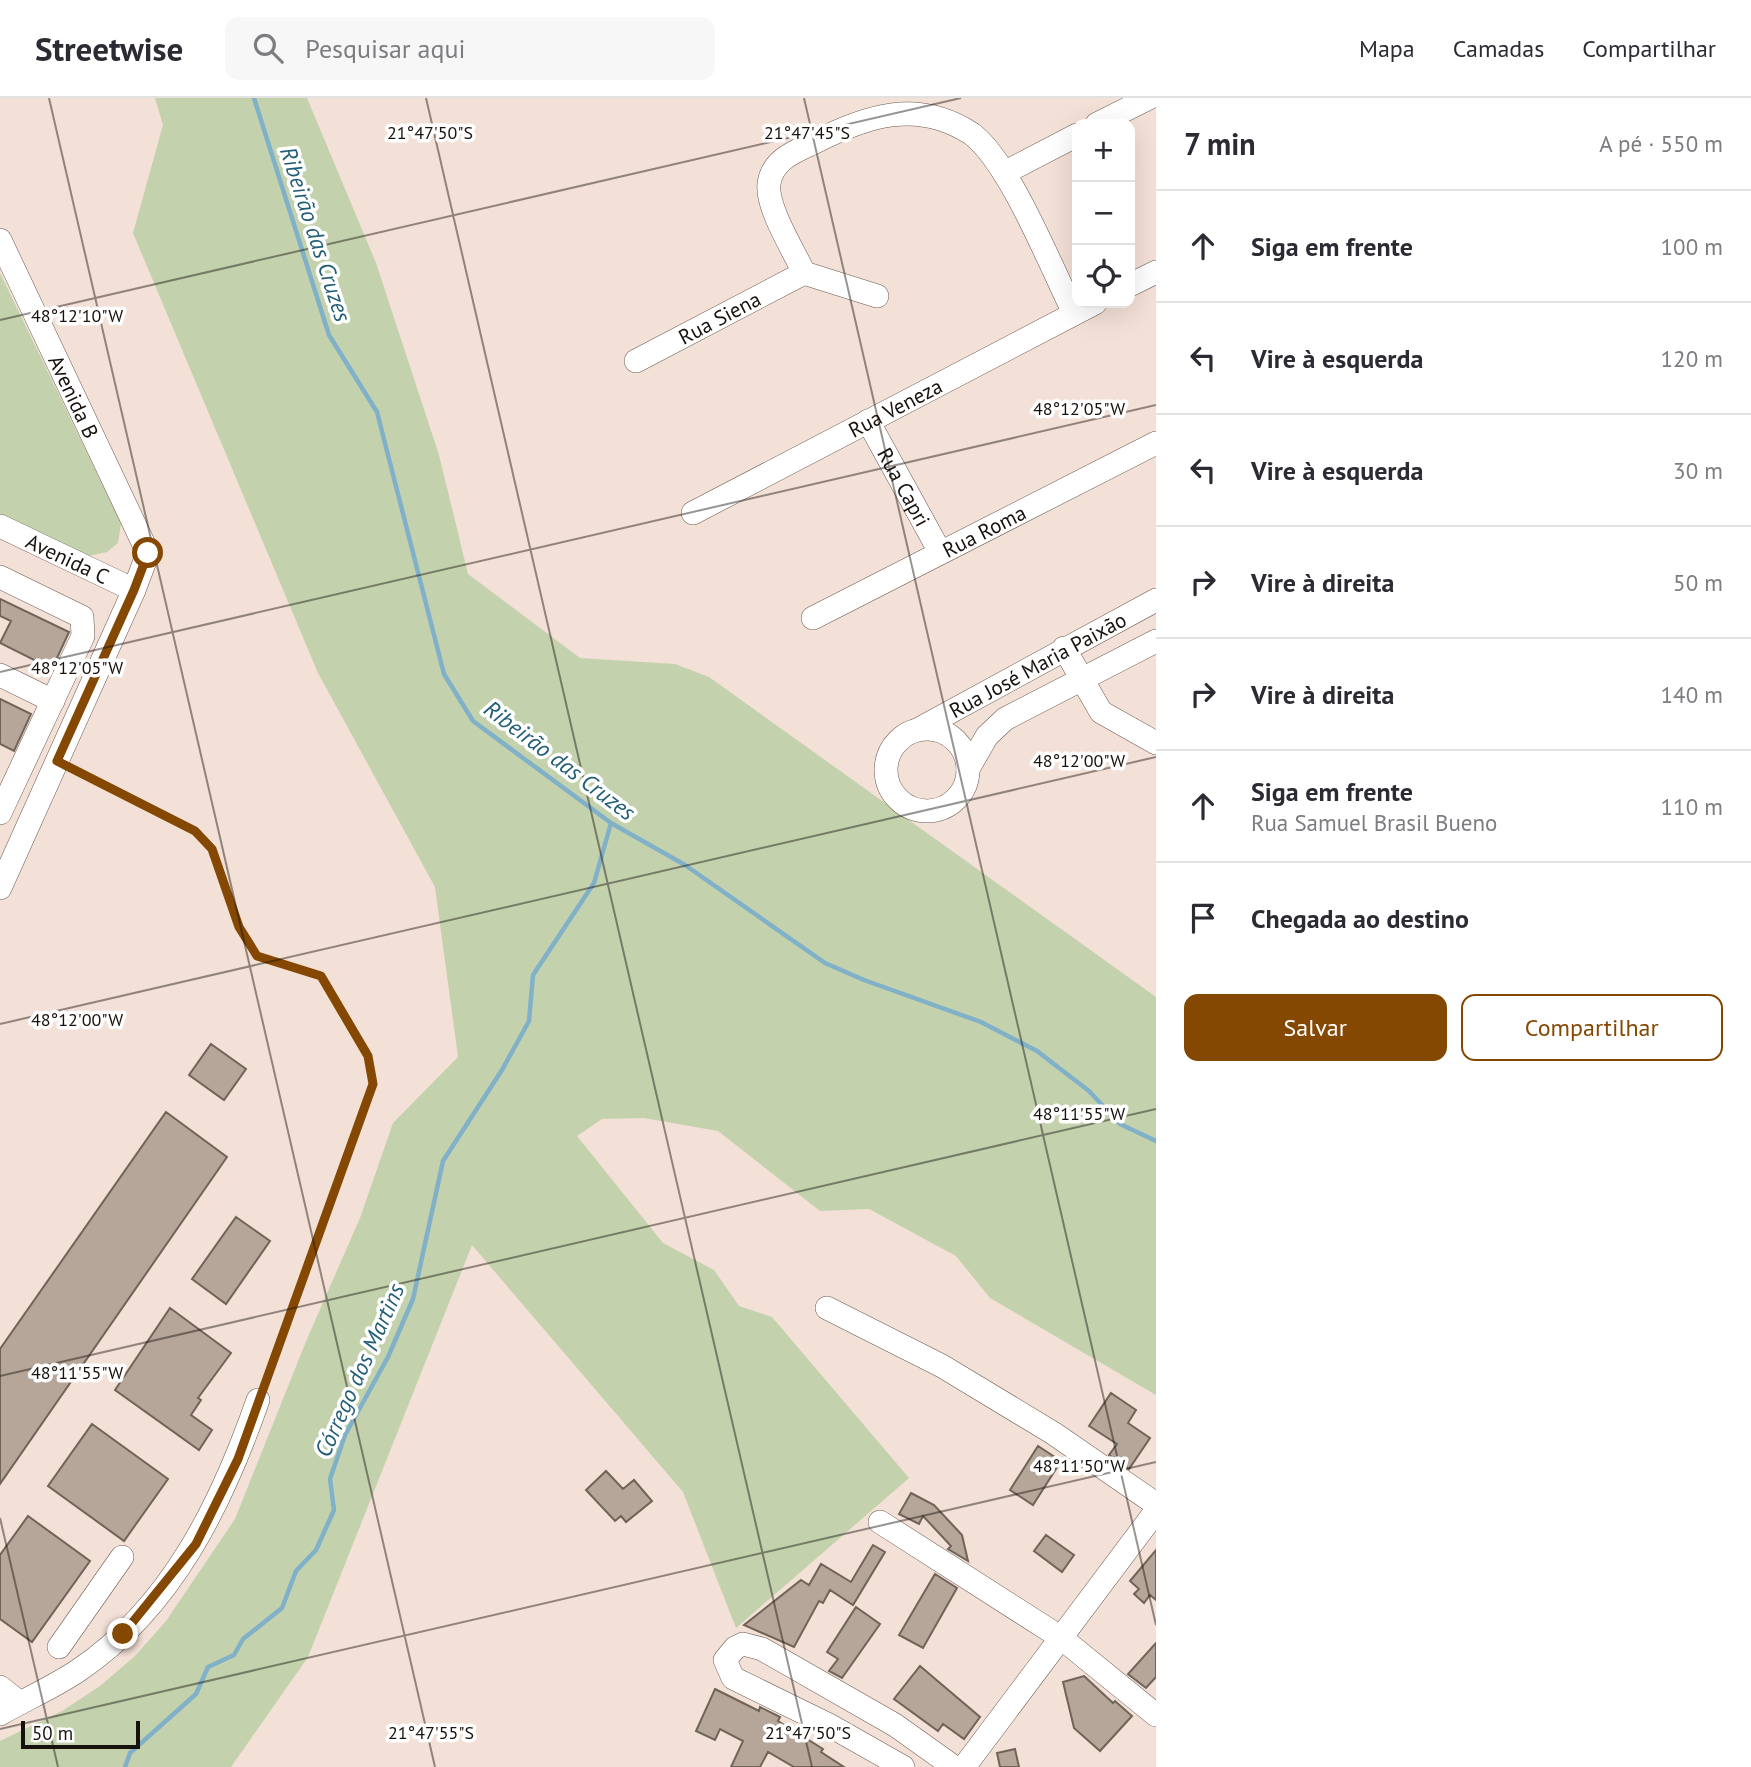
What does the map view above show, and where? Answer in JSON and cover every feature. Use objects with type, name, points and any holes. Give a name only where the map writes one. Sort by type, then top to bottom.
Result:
[{"type":"street","points":[[1106,112],[1149,98]]},
{"type":"street","points":[[877,296],[804,272],[771,202],[770,176],[786,156],[852,123],[881,113],[900,111],[937,116],[954,123],[984,144],[1004,173],[1074,313]]},
{"type":"street","points":[[1004,173],[1072,138]]},
{"type":"street","name":"Avenida B","points":[[0,240],[148,553],[134,590]]},
{"type":"street","name":"Rua Siena","points":[[636,361],[804,272]]},
{"type":"street","points":[[1135,282],[1156,272]]},
{"type":"street","name":"Rua Veneza","points":[[693,513],[1084,308]]},
{"type":"street","name":"Rua Capri","points":[[869,421],[940,552]]},
{"type":"street","name":"Rua Roma","points":[[813,618],[1156,443]]},
{"type":"street","name":"Avenida C","points":[[0,526],[134,590]]},
{"type":"street","points":[[0,578],[82,617],[83,636],[53,701],[7,779],[0,813]]},
{"type":"street","points":[[0,888],[134,590]]},
{"type":"street","name":"Rua José Maria Paixão","points":[[919,729],[1156,600]]},
{"type":"street","name":"Rua José Maria Paixão","points":[[968,769],[987,736],[1005,719],[1156,641]]},
{"type":"street","points":[[1064,648],[1101,712],[1156,743]]},
{"type":"street","points":[[0,675],[53,701]]},
{"type":"street","points":[[919,729],[937,730],[953,738],[964,752],[968,769],[966,784],[958,797],[945,807],[930,811],[915,809],[901,801],[892,790],[887,775],[888,759],[894,746],[905,735],[919,729]]},
{"type":"street","points":[[827,1308],[953,1373],[1053,1433],[1156,1504]]},
{"type":"street","points":[[0,1714],[79,1670],[142,1614],[196,1544],[238,1459],[258,1400]]},
{"type":"street","points":[[964,1767],[1156,1511]]},
{"type":"street","points":[[880,1522],[1060,1637],[1156,1715]]},
{"type":"street","points":[[59,1647],[122,1557]]},
{"type":"street","points":[[903,1767],[733,1678],[725,1660],[735,1648],[743,1644],[762,1649],[895,1725],[954,1767]]},
{"type":"street","points":[[0,1687],[20,1703]]},
{"type":"path","points":[[57,761],[195,831],[212,849],[239,927],[257,956],[321,976],[368,1056],[373,1084],[258,1400]]},
{"type":"green space","points":[[155,98],[307,98],[376,263],[439,455],[468,574],[580,658],[675,664],[709,677],[1156,997],[1156,1395],[990,1298],[956,1256],[869,1209],[820,1211],[718,1131],[644,1118],[602,1119],[577,1136],[663,1243],[714,1270],[739,1306],[772,1317],[909,1478],[736,1628],[683,1492],[472,1245],[308,1657],[231,1767],[0,1767],[0,1741],[62,1711],[100,1686],[135,1656],[166,1621],[235,1519],[307,1339],[360,1218],[393,1123],[458,1057],[435,887],[318,673],[133,233],[163,125]]},
{"type":"green space","points":[[0,273],[121,523],[118,543],[107,552],[88,556],[0,514]]},
{"type":"building","points":[[0,599],[69,632],[52,669],[0,643],[11,621],[0,616]]},
{"type":"building","points":[[0,699],[31,714],[14,751],[0,744]]},
{"type":"building","points":[[211,1044],[246,1069],[224,1100],[189,1075]]},
{"type":"building","points":[[166,1112],[227,1157],[0,1484],[0,1349]]},
{"type":"building","points":[[236,1217],[270,1241],[226,1304],[192,1279]]},
{"type":"building","points":[[170,1308],[231,1353],[198,1398],[201,1400],[191,1415],[212,1430],[199,1450],[115,1390]]},
{"type":"building","points":[[1111,1393],[1136,1410],[1128,1423],[1150,1438],[1129,1469],[1109,1455],[1117,1444],[1089,1426]]},
{"type":"building","points":[[92,1424],[168,1479],[124,1541],[48,1486]]},
{"type":"building","points":[[1038,1446],[1061,1461],[1033,1505],[1010,1490]]},
{"type":"building","points":[[606,1471],[623,1489],[634,1480],[652,1501],[626,1522],[621,1516],[615,1521],[586,1490]]},
{"type":"building","points":[[911,1493],[934,1505],[962,1535],[968,1561],[948,1549],[951,1546],[923,1516],[919,1524],[899,1514]]},
{"type":"building","points":[[28,1516],[90,1561],[32,1642],[0,1619],[0,1555]]},
{"type":"building","points":[[1046,1535],[1074,1555],[1062,1572],[1034,1551]]},
{"type":"building","points":[[873,1545],[885,1552],[853,1605],[830,1590],[823,1603],[819,1601],[794,1647],[744,1625],[801,1580],[809,1585],[821,1564],[851,1582]]},
{"type":"building","points":[[1156,1550],[1156,1600],[1150,1595],[1144,1603],[1134,1594],[1139,1589],[1130,1581]]},
{"type":"building","points":[[935,1574],[957,1588],[923,1648],[899,1635]]},
{"type":"building","points":[[856,1607],[880,1624],[842,1678],[829,1671],[838,1659],[827,1652]]},
{"type":"building","points":[[1156,1643],[1156,1677],[1146,1688],[1128,1674]]},
{"type":"building","points":[[920,1666],[980,1717],[964,1739],[943,1724],[938,1731],[894,1699]]},
{"type":"building","points":[[1084,1676],[1113,1703],[1115,1701],[1132,1716],[1100,1751],[1074,1728],[1063,1682]]},
{"type":"building","points":[[715,1689],[759,1711],[760,1707],[780,1717],[778,1721],[823,1749],[821,1752],[844,1767],[794,1767],[768,1752],[760,1767],[731,1767],[743,1741],[720,1729],[715,1740],[696,1731]]},
{"type":"building","points":[[1015,1749],[1019,1767],[1000,1767],[997,1753]]},
{"type":"waterway","name":"Ribeirão das Cruzes","points":[[254,98],[329,335],[377,412],[444,674],[473,721],[611,823],[685,865],[825,963],[864,980],[981,1022],[1037,1051],[1089,1091],[1120,1124],[1156,1141]]},
{"type":"waterway","name":"Córrego dos Martins","points":[[125,1767],[130,1753],[196,1694],[208,1667],[234,1655],[243,1639],[282,1608],[296,1571],[316,1550],[334,1510],[330,1479],[345,1435],[388,1357],[413,1299],[443,1161],[502,1070],[529,1021],[533,975],[594,883],[611,823]]},
{"type":"route","points":[[123,1634],[142,1614],[196,1544],[238,1459],[373,1084],[368,1056],[321,976],[257,956],[239,927],[212,849],[195,831],[57,761],[148,553]]}]
